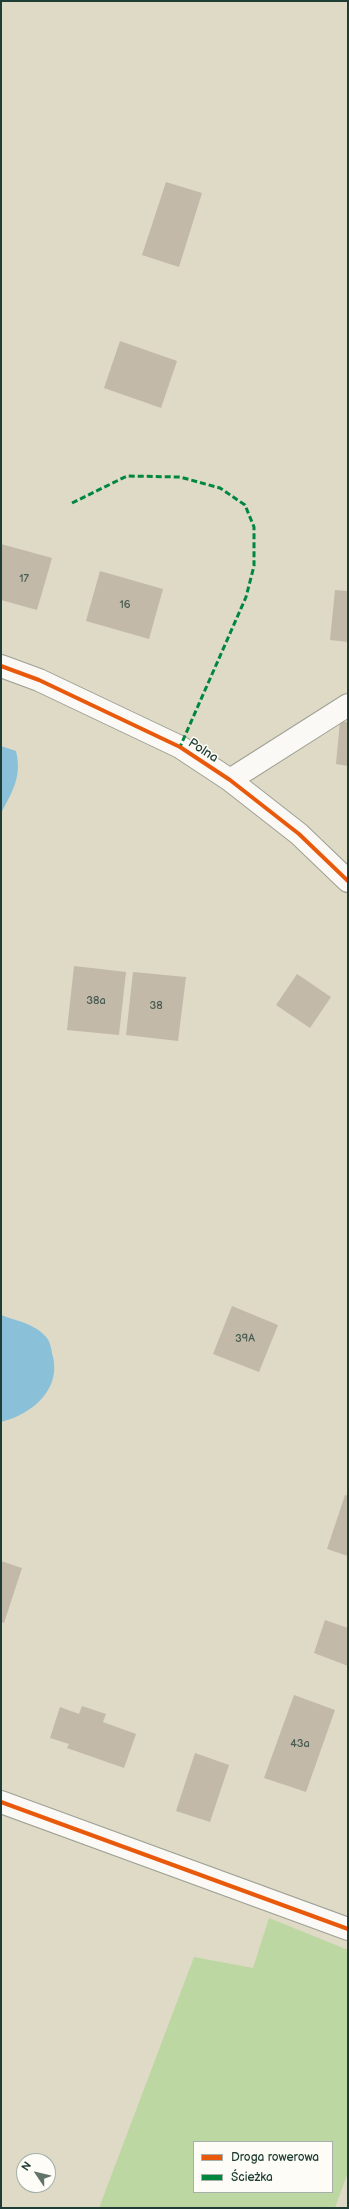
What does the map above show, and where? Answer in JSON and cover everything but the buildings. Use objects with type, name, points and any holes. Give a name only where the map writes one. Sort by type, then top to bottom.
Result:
[{"type":"street","name":"Polna","points":[[1,666],[39,680],[180,747],[230,780],[299,834],[348,881]]},
{"type":"street","points":[[230,780],[348,705]]},
{"type":"street","points":[[1,1802],[348,1930]]},
{"type":"green space","points":[[269,1918],[348,1950],[348,2172],[335,2208],[99,2208],[194,1957],[253,1968]]},
{"type":"water","points":[[1,746],[16,751],[18,768],[13,790],[1,813]]},
{"type":"water","points":[[1,1315],[32,1326],[43,1333],[50,1343],[54,1366],[53,1377],[43,1398],[24,1413],[1,1422]]},
{"type":"marked path","points":[[72,503],[127,476],[180,477],[220,488],[245,505],[254,527],[254,566],[246,597],[180,747]]},
{"type":"cycle path","points":[[1,666],[39,680],[180,747],[230,780],[299,834],[348,881]]},
{"type":"cycle path","points":[[1,1802],[348,1929]]}]
